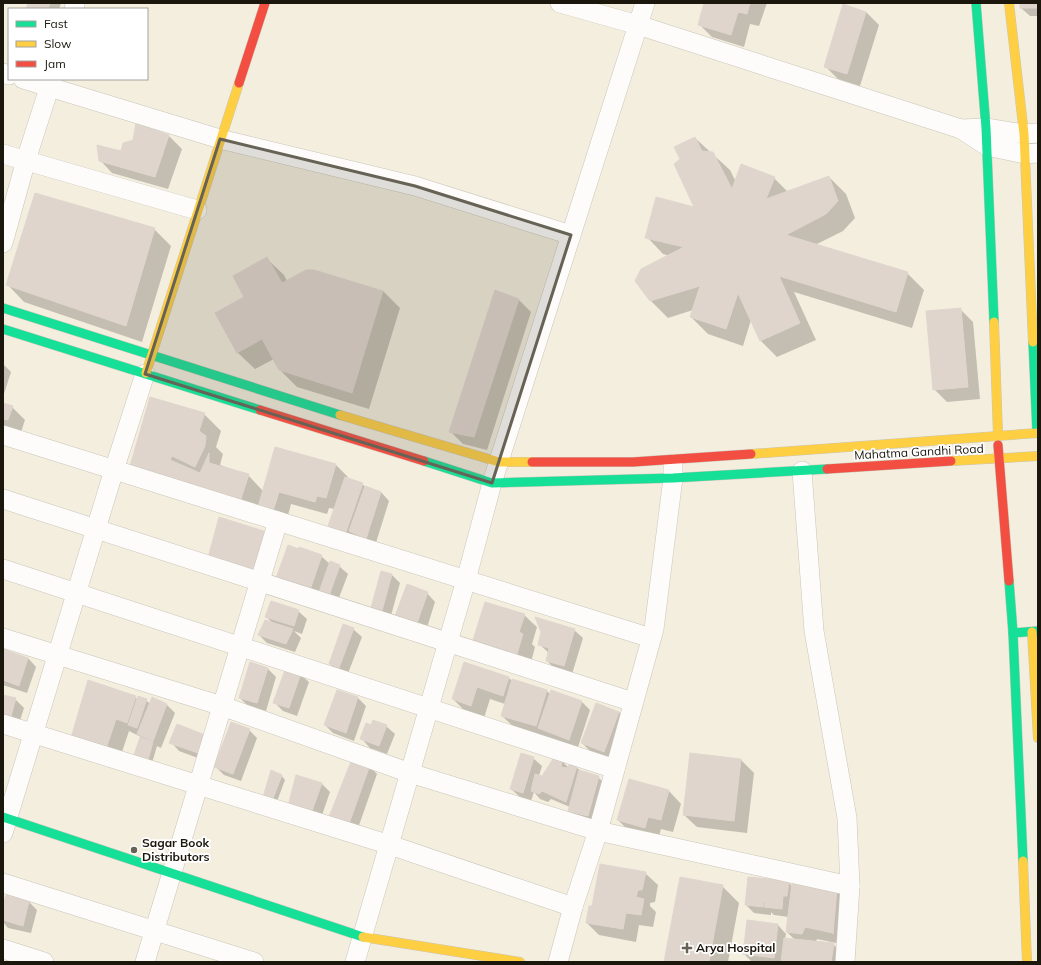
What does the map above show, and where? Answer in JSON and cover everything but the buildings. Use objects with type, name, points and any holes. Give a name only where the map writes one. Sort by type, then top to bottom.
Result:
[{"type":"main road","points":[[145,374],[265,3]]},
{"type":"main road","points":[[976,3],[986,137],[998,435],[1013,633],[1027,962]]},
{"type":"main road","points":[[1009,3],[1031,133],[1038,446]]},
{"type":"main road","points":[[3,308],[151,356],[499,462],[633,462],[1038,433]]},
{"type":"main road","name":"Mahatma Gandhi Road","points":[[3,329],[492,483],[673,478],[1038,456]]},
{"type":"main road","points":[[1013,633],[1035,632],[1038,738]]},
{"type":"main road","points":[[4,823],[172,873],[363,937],[520,962]]},
{"type":"street","points":[[560,3],[638,25],[986,137],[1031,154]]},
{"type":"street","points":[[355,962],[448,643],[492,483],[572,235],[644,3]]},
{"type":"street","points":[[30,80],[51,83],[220,139],[415,186],[572,235]]},
{"type":"street","points":[[3,243],[26,160],[51,83]]},
{"type":"street","points":[[986,137],[1031,133]]},
{"type":"street","points":[[3,154],[197,210]]},
{"type":"street","points":[[4,823],[145,374]]},
{"type":"street","points":[[3,435],[651,638]]},
{"type":"street","points":[[558,962],[573,907],[598,831],[651,638],[673,478],[673,459]]},
{"type":"street","points":[[802,471],[814,632],[847,818],[850,886],[845,962]]},
{"type":"street","points":[[3,499],[633,702]]},
{"type":"street","points":[[145,962],[278,521]]},
{"type":"street","points":[[3,569],[615,769]]},
{"type":"street","points":[[3,638],[222,706],[410,773],[598,831],[850,886]]},
{"type":"street","points":[[3,724],[390,845],[573,907]]},
{"type":"street","points":[[3,883],[254,962]]},
{"type":"street","points":[[3,949],[44,962]]},
{"type":"highlighted area","points":[[220,139],[415,186],[571,235],[492,483],[145,374]]},
{"type":"traffic: fast","points":[[976,3],[986,128],[994,322]]},
{"type":"traffic: fast","points":[[3,308],[340,415]]},
{"type":"traffic: fast","points":[[3,329],[260,410]]},
{"type":"traffic: fast","points":[[1033,342],[1037,433]]},
{"type":"traffic: fast","points":[[424,461],[492,483],[673,478],[827,469]]},
{"type":"traffic: fast","points":[[1009,581],[1013,633],[1038,631]]},
{"type":"traffic: fast","points":[[1013,633],[1023,861]]},
{"type":"traffic: fast","points":[[3,817],[363,937]]},
{"type":"traffic: slow","points":[[1009,3],[1024,134],[1033,342]]},
{"type":"traffic: slow","points":[[146,373],[239,83]]},
{"type":"traffic: slow","points":[[994,322],[998,435]]},
{"type":"traffic: slow","points":[[340,415],[499,462],[532,462]]},
{"type":"traffic: slow","points":[[751,454],[1038,433]]},
{"type":"traffic: slow","points":[[951,461],[1038,456]]},
{"type":"traffic: slow","points":[[1032,632],[1038,738]]},
{"type":"traffic: slow","points":[[1023,861],[1027,962]]},
{"type":"traffic: slow","points":[[363,937],[520,962]]},
{"type":"traffic: jam","points":[[239,83],[265,3]]},
{"type":"traffic: jam","points":[[260,410],[424,461]]},
{"type":"traffic: jam","points":[[998,445],[1009,581]]},
{"type":"traffic: jam","points":[[532,462],[633,462],[751,454]]},
{"type":"traffic: jam","points":[[827,469],[951,461]]},
{"type":"place","name":"Sagar Book Distributors","points":[[134,850]]},
{"type":"place","name":"Arya Hospital","points":[[687,948]]}]
